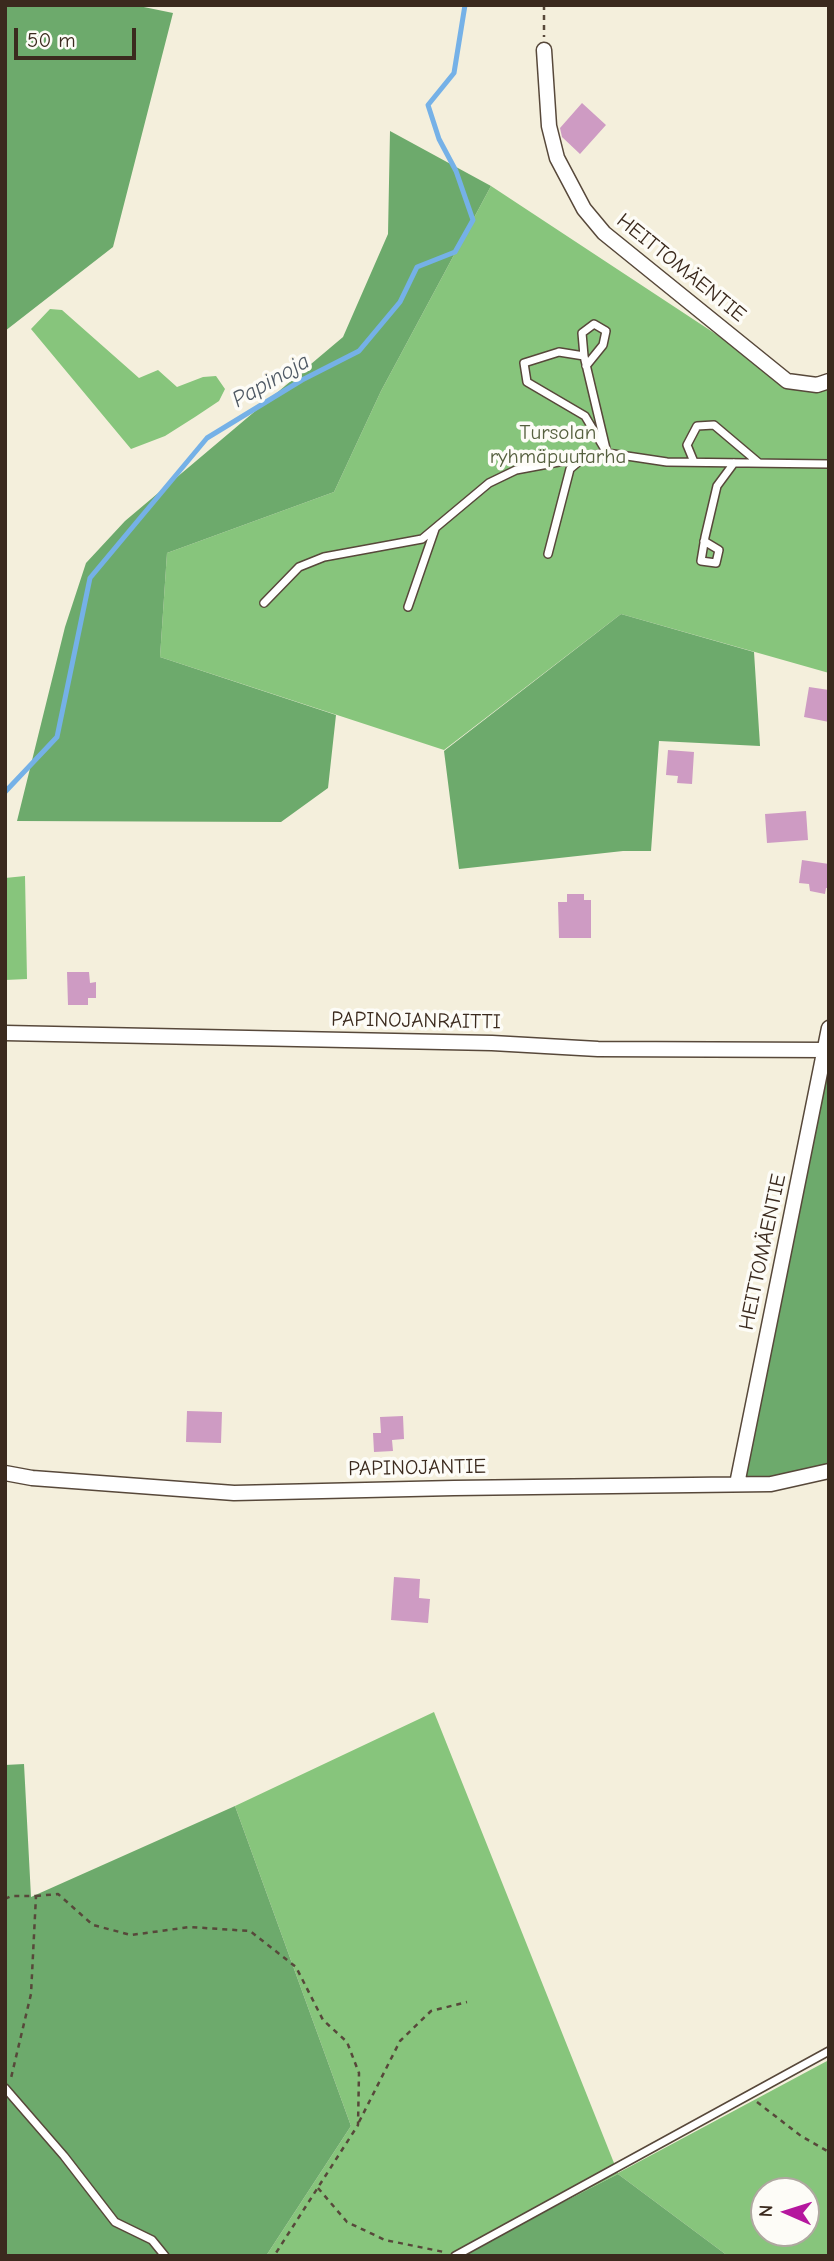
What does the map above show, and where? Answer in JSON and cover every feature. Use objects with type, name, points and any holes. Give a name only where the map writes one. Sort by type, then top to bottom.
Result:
[{"type":"street","name":"HEITTOMÄENTIE","points":[[544,50],[549,126],[557,158],[584,209],[604,233],[787,381],[817,385],[829,381]]},
{"type":"street","name":"HEITTOMÄENTIE","points":[[737,1483],[829,1028]]},
{"type":"street","name":"PAPINOJANRAITTI","points":[[5,1033],[492,1043],[598,1049],[825,1050]]},
{"type":"street","name":"PAPINOJANTIE","points":[[5,1473],[32,1478],[234,1493],[772,1484],[829,1471]]},
{"type":"lane","points":[[586,366],[603,345],[606,331],[594,324],[582,333],[584,356],[586,366],[607,453]]},
{"type":"lane","points":[[584,356],[559,352],[524,363],[527,382],[585,416],[607,453]]},
{"type":"lane","points":[[694,462],[687,445],[697,426],[714,425],[759,463]]},
{"type":"lane","points":[[264,603],[299,567],[324,557],[422,539],[489,483],[516,470],[607,453],[667,462],[829,464]]},
{"type":"lane","points":[[548,554],[570,469],[584,457]]},
{"type":"lane","points":[[704,541],[716,486],[734,463]]},
{"type":"lane","points":[[408,607],[435,528]]},
{"type":"lane","points":[[456,2255],[829,2052]]},
{"type":"lane","points":[[6,2090],[64,2156],[115,2222],[152,2240],[165,2256]]},
{"type":"path","points":[[544,5],[544,50]]},
{"type":"path","points":[[5,1899],[11,1896],[58,1894],[93,1925],[131,1936],[190,1927],[250,1931],[296,1967],[323,2020],[346,2042],[359,2073],[358,2125]]},
{"type":"path","points":[[6,2090],[31,1994],[36,1896]]},
{"type":"path","points":[[274,2256],[358,2125],[400,2040],[431,2011],[467,2002]]},
{"type":"path","points":[[750,2094],[760,2107],[829,2152]]},
{"type":"path","points":[[318,2188],[347,2222],[385,2241],[456,2255]]},
{"type":"green space","points":[[5,5],[134,5],[173,13],[113,247],[5,331]]},
{"type":"green space","points":[[390,131],[491,186],[381,391],[334,492],[167,553],[160,657],[336,715],[328,788],[281,822],[17,821],[65,627],[86,563],[125,521],[343,337],[388,234]]},
{"type":"green space","name":"Tursolan ryhmäpuutarha","points":[[491,186],[787,381],[829,381],[829,673],[621,614],[444,750],[160,657],[167,553],[334,492],[381,391]]},
{"type":"green space","points":[[50,309],[62,310],[139,378],[158,370],[177,387],[203,377],[216,376],[225,389],[219,401],[165,436],[131,449],[31,329]]},
{"type":"green space","points":[[621,614],[754,652],[760,746],[659,741],[651,851],[623,851],[459,869],[444,751]]},
{"type":"green space","points":[[25,876],[27,979],[5,980],[5,878]]},
{"type":"green space","points":[[829,1028],[829,1471],[737,1484]]},
{"type":"green space","points":[[434,1712],[618,2173],[827,2061],[829,2256],[728,2256],[618,2174],[458,2256],[266,2256],[351,2126],[235,1806]]},
{"type":"green space","points":[[24,1764],[31,1897],[235,1806],[351,2126],[266,2256],[5,2256],[5,1765]]},
{"type":"green space","points":[[618,2174],[728,2256],[458,2256]]},
{"type":"building","points":[[582,103],[606,125],[580,154],[562,137],[560,128]]},
{"type":"building","points":[[809,687],[829,690],[829,722],[804,717]]},
{"type":"building","points":[[668,750],[694,752],[692,784],[677,783],[678,776],[666,775]]},
{"type":"building","points":[[806,811],[808,840],[767,843],[765,814]]},
{"type":"building","points":[[802,860],[829,864],[829,888],[826,888],[825,894],[810,891],[809,884],[799,883]]},
{"type":"building","points":[[567,894],[584,894],[584,900],[591,900],[591,938],[559,938],[558,902],[567,902]]},
{"type":"building","points":[[67,972],[89,972],[90,983],[96,982],[96,998],[88,998],[88,1005],[68,1005]]},
{"type":"building","points":[[187,1411],[222,1412],[221,1443],[186,1442]]},
{"type":"building","points":[[403,1416],[404,1439],[392,1440],[393,1451],[374,1452],[373,1433],[381,1433],[380,1417]]},
{"type":"building","points":[[394,1577],[420,1579],[419,1598],[430,1599],[428,1623],[391,1620]]},
{"type":"waterway","name":"Papinoja","points":[[5,792],[57,737],[90,578],[207,438],[302,380],[359,351],[400,302],[417,267],[455,252],[473,220],[456,171],[439,139],[428,105],[454,73],[465,5]]}]
